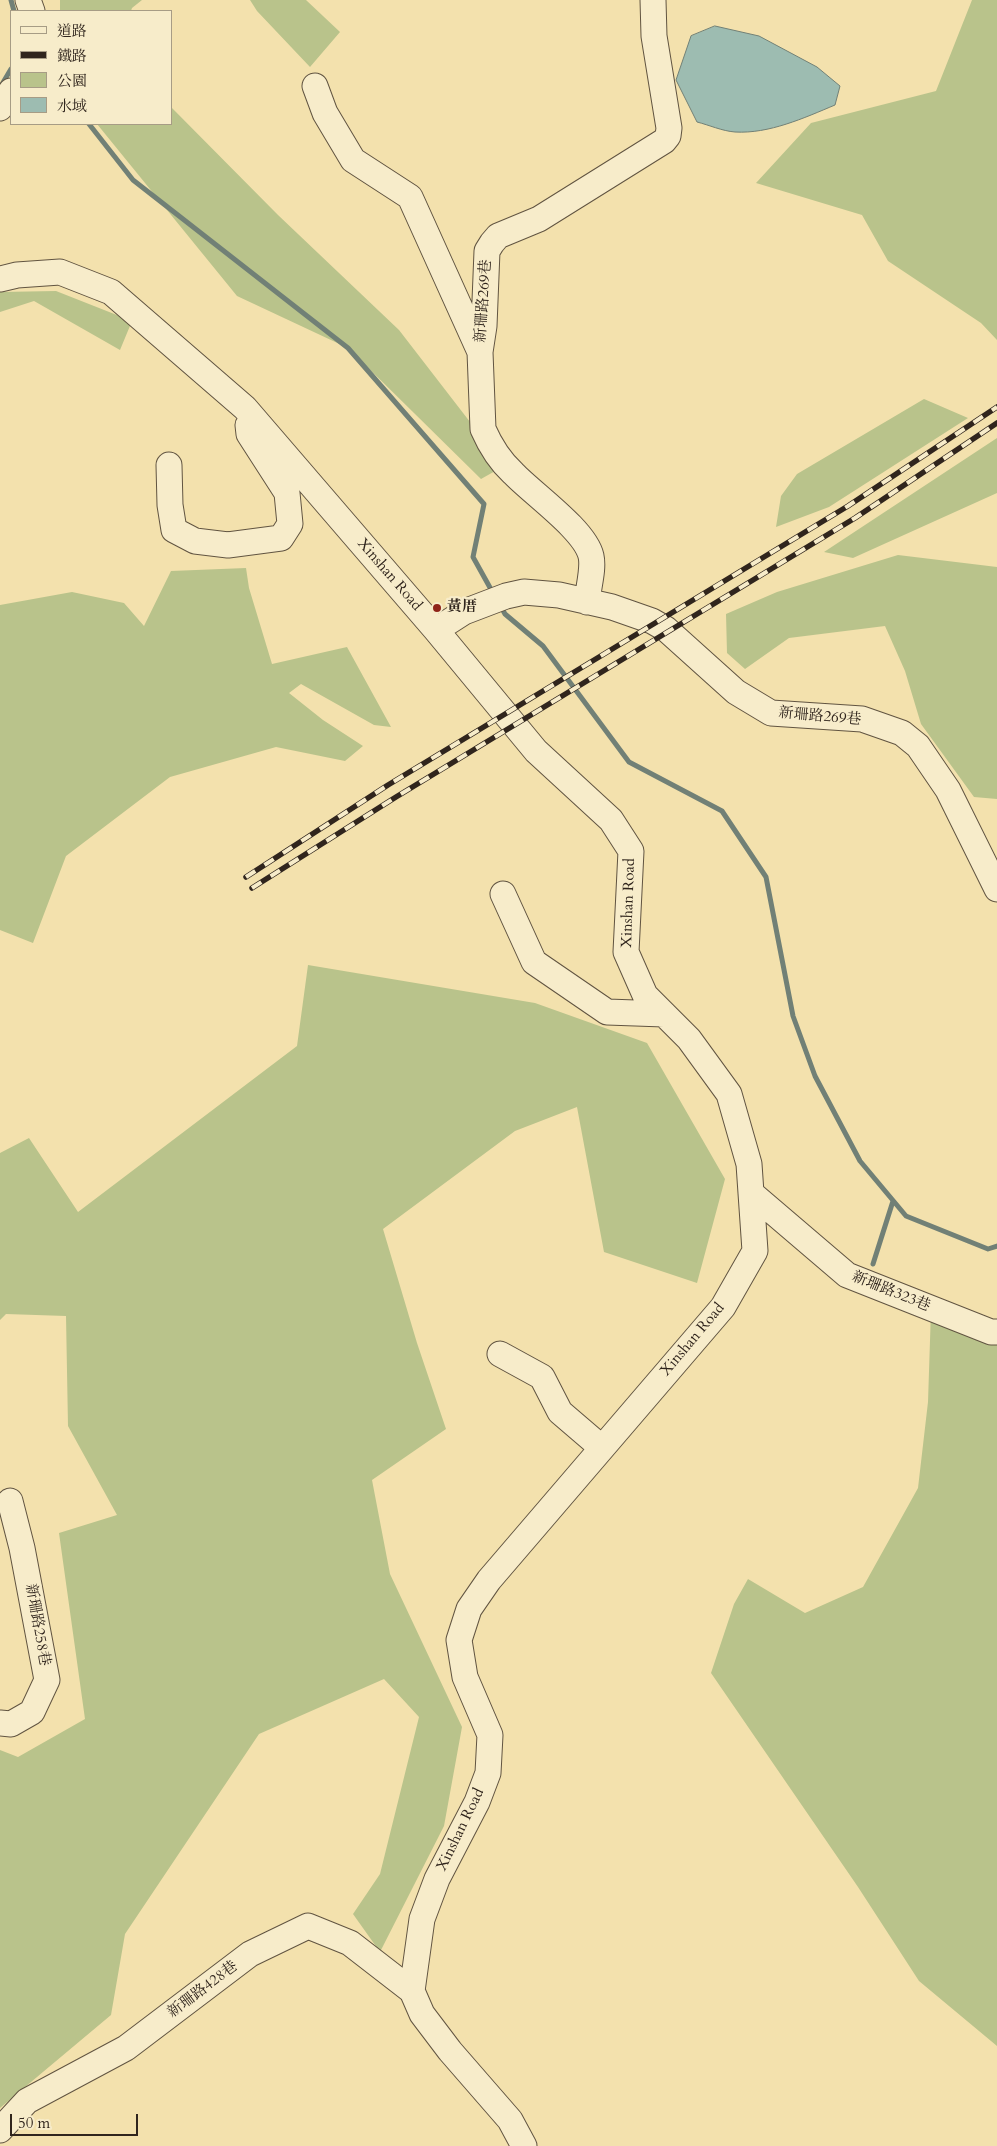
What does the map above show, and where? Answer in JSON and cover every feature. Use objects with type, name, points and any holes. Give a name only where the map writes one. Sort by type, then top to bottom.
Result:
[{"type":"street","name":"新珊路269巷","points":[[587,602],[592,558],[587,544],[575,529],[511,472],[488,440],[484,429],[480,352],[484,326],[487,251],[498,236],[539,219],[664,141],[668,136],[669,128],[654,36],[654,0]]},
{"type":"street","points":[[315,86],[325,113],[353,160],[410,196],[480,352]]},
{"type":"street","points":[[0,108],[10,93]]},
{"type":"street","name":"Xinshan Road","points":[[0,279],[17,275],[60,272],[111,292],[245,408],[436,630],[536,751],[611,820],[631,851],[626,952],[645,995],[689,1039],[729,1094],[749,1164],[755,1251],[723,1307],[489,1580],[469,1609],[459,1640],[465,1677],[490,1735],[488,1773],[477,1802],[437,1879],[422,1920],[412,1992]]},
{"type":"street","points":[[169,465],[170,505],[174,530],[195,541],[228,545],[281,538],[290,524],[287,493],[249,434],[245,408]]},
{"type":"street","name":"新珊路269巷","points":[[436,630],[464,612],[497,599],[524,592],[545,592],[612,607],[644,618],[666,629],[736,692],[771,713],[862,720],[902,733],[918,746],[948,790],[997,889]]},
{"type":"street","points":[[503,894],[534,962],[607,1012],[664,1014]]},
{"type":"street","name":"新珊路323巷","points":[[751,1193],[847,1275],[990,1332],[997,1332]]},
{"type":"street","points":[[500,1354],[542,1376],[560,1412],[602,1448]]},
{"type":"street","name":"新珊路258巷","points":[[0,1723],[11,1724],[32,1712],[47,1680],[22,1548],[10,1501]]},
{"type":"street","name":"新珊路428巷","points":[[0,2130],[27,2101],[126,2048],[250,1954],[308,1926],[350,1943],[412,1992]]},
{"type":"street","points":[[412,1992],[422,2014],[450,2051],[510,2120],[524,2146]]},
{"type":"green space","points":[[60,0],[142,0],[131,10],[60,10]]},
{"type":"green space","points":[[250,0],[306,0],[340,32],[310,67],[257,11]]},
{"type":"green space","points":[[972,0],[997,0],[997,340],[981,323],[888,261],[862,215],[756,183],[811,123],[936,91]]},
{"type":"green space","points":[[172,108],[278,215],[399,330],[504,466],[481,479],[348,348],[237,296],[98,125],[172,125]]},
{"type":"green space","points":[[56,291],[132,321],[120,350],[34,301],[0,312],[0,292]]},
{"type":"green space","points":[[924,399],[968,418],[829,507],[776,527],[781,496],[797,474]]},
{"type":"green space","points":[[997,438],[997,493],[853,558],[824,552]]},
{"type":"green space","points":[[898,555],[997,567],[997,799],[974,797],[921,724],[905,671],[885,626],[789,638],[745,669],[727,653],[726,614],[777,592]]},
{"type":"green space","points":[[246,568],[249,588],[272,664],[347,647],[391,727],[374,725],[301,684],[289,693],[323,720],[363,746],[345,761],[276,747],[170,777],[66,856],[33,943],[0,930],[0,605],[72,592],[124,603],[144,626],[171,571]]},
{"type":"green space","points":[[308,965],[535,1003],[647,1043],[725,1179],[697,1283],[604,1252],[577,1107],[515,1131],[383,1229],[417,1343],[446,1429],[372,1480],[390,1574],[462,1727],[444,1826],[380,1952],[353,1914],[380,1874],[419,1717],[384,1679],[259,1734],[125,1934],[111,2015],[0,2108],[0,1750],[18,1757],[85,1719],[59,1533],[117,1515],[68,1426],[66,1316],[6,1314],[0,1320],[0,1153],[29,1138],[78,1212],[297,1046]]},
{"type":"green space","points":[[931,1310],[997,1321],[997,2046],[919,1981],[858,1887],[711,1673],[734,1604],[748,1579],[805,1613],[863,1587],[918,1488],[928,1402]]},
{"type":"water","points":[[715,26],[759,36],[817,67],[840,86],[835,105],[786,124],[748,132],[735,132],[697,122],[676,80],[691,36]]},
{"type":"waterway","points":[[11,0],[14,10]]},
{"type":"waterway","points":[[1,86],[10,71]]},
{"type":"waterway","points":[[90,125],[133,180],[348,348],[484,504],[473,557],[493,593]]},
{"type":"waterway","points":[[500,605],[505,614],[543,646],[629,762],[722,811],[766,877],[793,1016],[815,1076],[860,1161],[906,1216],[988,1249],[997,1246]]},
{"type":"waterway","points":[[873,1264],[893,1201]]},
{"type":"railway","points":[[246,877],[388,785],[848,506],[997,407]]},
{"type":"railway","points":[[252,888],[396,797],[855,518],[997,423]]},
{"type":"place","name":"黃厝","points":[[437,608]]}]
